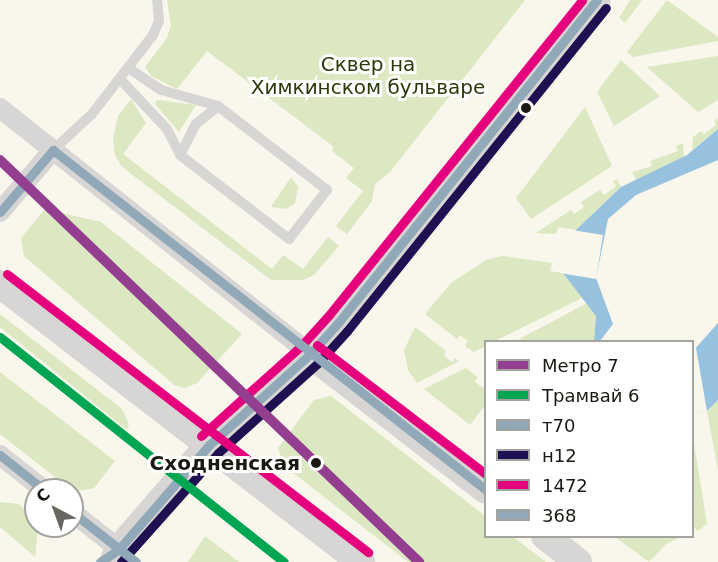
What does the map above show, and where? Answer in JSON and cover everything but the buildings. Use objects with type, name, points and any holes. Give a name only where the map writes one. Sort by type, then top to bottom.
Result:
[{"type":"main road","points":[[117,559],[209,445],[310,354],[597,0]]},
{"type":"main road","points":[[0,284],[361,562]]},
{"type":"main road","points":[[310,354],[484,488]]},
{"type":"main road","points":[[546,538],[578,562]]},
{"type":"street","points":[[0,108],[310,354]]},
{"type":"street","points":[[0,212],[53,150]]},
{"type":"street","points":[[0,455],[29,478]]},
{"type":"street","points":[[84,525],[117,559]]},
{"type":"lane","points":[[53,150],[92,114],[153,35],[159,21],[157,0]]},
{"type":"lane","points":[[120,79],[167,129],[180,155],[289,238],[327,190],[218,106],[161,90],[128,68]]},
{"type":"lane","points":[[180,155],[196,123],[218,106]]},
{"type":"green space","name":"Сквер на Химкинском бульваре","points":[[167,0],[525,0],[390,172],[375,184],[372,201],[347,234],[336,226],[363,191],[346,178],[354,168],[332,151],[334,147],[207,51],[177,89],[151,76],[145,67],[167,38],[171,25]]},
{"type":"green space","points":[[630,0],[642,0],[625,23],[619,18]]},
{"type":"green space","points":[[667,0],[718,37],[718,41],[633,57],[627,52]]},
{"type":"green space","points":[[718,56],[718,100],[698,112],[647,67]]},
{"type":"green space","points":[[621,60],[660,96],[614,126],[597,92]]},
{"type":"green space","points":[[131,99],[146,123],[123,154],[272,269],[283,255],[303,269],[328,237],[339,246],[314,275],[303,280],[271,280],[122,167],[115,155],[113,138],[118,116]]},
{"type":"green space","points":[[157,100],[196,105],[179,132],[155,104]]},
{"type":"green space","points":[[585,107],[612,166],[531,219],[516,198]]},
{"type":"green space","points":[[718,118],[718,129],[692,150],[693,137],[701,131],[704,134],[716,125],[714,121]]},
{"type":"green space","points":[[683,143],[684,157],[636,180],[632,172],[652,166],[650,161],[678,151],[676,146]]},
{"type":"green space","points":[[291,177],[298,187],[295,203],[286,209],[271,207]]},
{"type":"green space","points":[[617,179],[621,187],[576,230],[558,227],[556,234],[536,233],[571,210],[574,214],[584,207],[581,202],[600,190],[604,195],[616,186],[613,181]]},
{"type":"green space","points":[[45,209],[101,222],[242,334],[197,383],[185,388],[174,385],[24,256],[21,238]]},
{"type":"green space","points":[[502,256],[552,263],[550,271],[563,273],[584,297],[497,340],[484,340],[484,347],[474,352],[465,346],[468,341],[460,335],[457,339],[425,314],[451,283],[486,260]]},
{"type":"green space","points":[[589,302],[596,316],[594,340],[518,340]]},
{"type":"green space","points":[[0,314],[122,409],[129,424],[127,430],[0,327]]},
{"type":"green space","points":[[415,327],[446,351],[444,356],[452,362],[455,358],[459,361],[417,383],[408,370],[404,350]]},
{"type":"green space","points":[[466,368],[478,377],[475,382],[484,386],[484,406],[470,425],[424,389]]},
{"type":"green space","points":[[0,372],[115,461],[94,488],[84,490],[84,478],[56,478],[0,434]]},
{"type":"green space","points":[[331,396],[484,515],[484,538],[514,538],[546,562],[408,562],[283,465],[278,448],[314,400]]},
{"type":"green space","points":[[718,400],[718,470],[707,411]]},
{"type":"green space","points":[[694,443],[707,524],[698,531],[694,528]]},
{"type":"green space","points":[[0,502],[19,504],[24,509],[24,538],[37,538],[35,557],[0,527]]},
{"type":"green space","points":[[205,536],[239,562],[188,562]]},
{"type":"green space","points":[[616,538],[679,538],[666,544],[649,562]]},
{"type":"water","points":[[718,129],[718,160],[636,195],[608,219],[596,278],[613,324],[613,340],[594,340],[596,316],[563,273],[576,230],[621,187],[687,155]]},
{"type":"water","points":[[718,323],[718,400],[707,411],[694,414],[694,350]]},
{"type":"pier","points":[[572,230],[603,235],[596,279],[560,273],[563,242]]},
{"type":"pier","points":[[613,324],[616,340],[601,340]]},
{"type":"pier","points":[[696,348],[707,411],[694,414],[694,350]]},
{"type":"metro line","name":"7","points":[[0,160],[419,562]]},
{"type":"tram line","name":"6","points":[[0,337],[284,562]]},
{"type":"transit line","name":"1472","points":[[201,436],[302,345],[329,315],[582,0]]},
{"type":"transit line","name":"т70","points":[[100,562],[119,549],[209,445],[310,354],[338,323],[597,0]]},
{"type":"transit line","name":"н12","points":[[121,562],[218,453],[318,363],[347,331],[606,8]]},
{"type":"transit line","name":"368","points":[[0,212],[53,150],[484,488]]},
{"type":"transit line","name":"1472","points":[[7,274],[368,552]]},
{"type":"transit line","name":"1472","points":[[317,345],[484,472]]},
{"type":"transit line","name":"368","points":[[0,455],[29,478]]},
{"type":"transit line","name":"368","points":[[84,521],[136,562]]},
{"type":"place","name":"Сходненская","points":[[316,463]]}]
